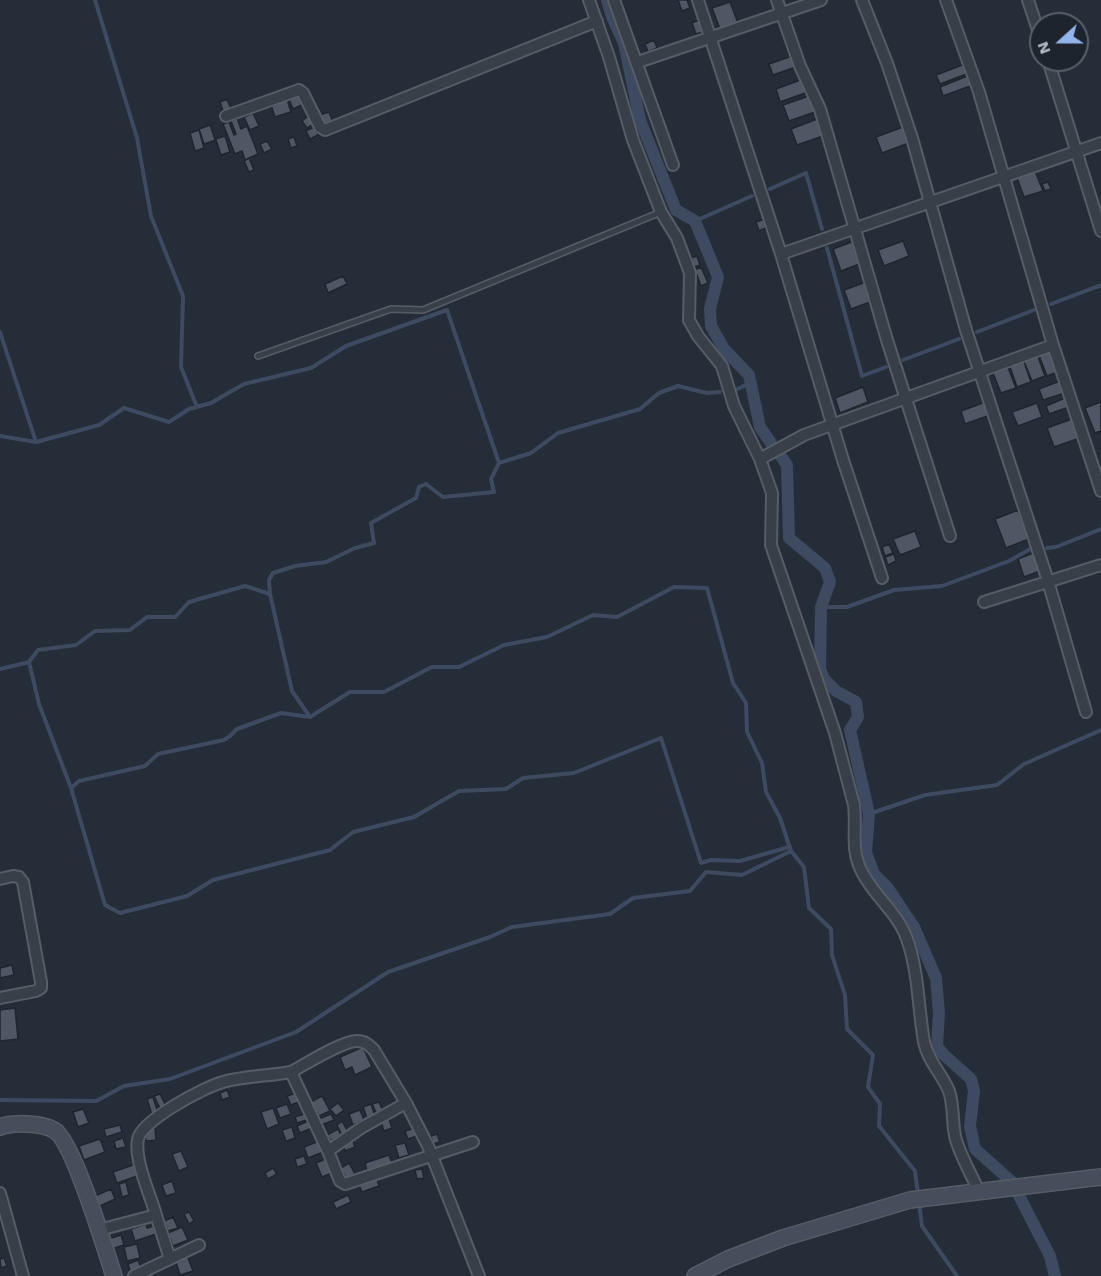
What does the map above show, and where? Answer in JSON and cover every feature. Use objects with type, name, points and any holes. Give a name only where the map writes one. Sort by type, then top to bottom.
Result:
[{"type":"main road","points":[[0,1127],[10,1123],[20,1123],[54,1130],[60,1135],[66,1144],[99,1230],[114,1276]]},
{"type":"main road","points":[[695,1276],[728,1259],[783,1238],[909,1200],[1101,1177]]},
{"type":"street","points":[[590,0],[633,140],[661,212],[677,238],[690,273],[689,320],[698,336],[722,366],[734,406],[760,459],[772,493],[771,545],[835,733],[855,817],[853,844],[862,872],[902,927],[908,941],[915,969],[929,1058],[947,1087],[952,1106],[955,1136],[985,1190]]},
{"type":"street","points":[[614,0],[674,165]]},
{"type":"street","points":[[698,0],[781,254],[832,426],[882,578]]},
{"type":"street","points":[[777,0],[800,66],[820,109],[905,399],[950,536]]},
{"type":"street","points":[[638,62],[821,0]]},
{"type":"street","points":[[862,0],[891,74],[912,138],[979,371],[1048,581],[1086,712]]},
{"type":"street","points":[[946,0],[979,92],[1053,345],[1101,492]]},
{"type":"street","points":[[226,116],[299,90],[303,93],[320,127],[325,130],[597,21]]},
{"type":"street","points":[[1052,72],[1101,231]]},
{"type":"street","points":[[781,254],[1101,142]]},
{"type":"street","points":[[760,459],[804,435],[1053,345]]},
{"type":"street","points":[[984,602],[1101,565]]},
{"type":"street","points":[[0,879],[13,876],[20,877],[23,882],[41,982],[41,988],[36,991],[0,998]]},
{"type":"street","points":[[170,1259],[136,1150],[138,1136],[143,1127],[183,1100],[222,1082],[291,1072],[344,1044],[358,1041],[367,1043],[374,1050],[406,1103],[432,1156],[479,1276]]},
{"type":"street","points":[[291,1072],[340,1181],[345,1184],[473,1142]]},
{"type":"street","points":[[328,1150],[361,1128],[406,1103]]},
{"type":"street","points":[[0,1193],[23,1276]]},
{"type":"street","points":[[99,1230],[156,1215]]},
{"type":"street","points":[[134,1276],[199,1245]]},
{"type":"lane","points":[[258,356],[391,309],[423,310],[661,212]]},
{"type":"building","points":[[678,0],[687,0],[690,8],[682,11]]},
{"type":"building","points":[[730,2],[738,23],[720,29],[712,8]]},
{"type":"building","points":[[699,20],[703,32],[696,34],[692,23]]},
{"type":"building","points":[[654,40],[657,48],[648,52],[645,44]]},
{"type":"building","points":[[792,56],[796,67],[773,75],[769,64]]},
{"type":"building","points":[[965,64],[969,73],[940,84],[936,75]]},
{"type":"building","points":[[970,75],[973,85],[943,96],[940,87]]},
{"type":"building","points":[[803,79],[808,92],[780,102],[776,89]]},
{"type":"building","points":[[298,95],[302,105],[293,109],[289,99]]},
{"type":"building","points":[[809,96],[815,112],[789,121],[783,105]]},
{"type":"building","points":[[227,99],[232,111],[224,114],[220,102]]},
{"type":"building","points":[[287,99],[291,112],[275,117],[271,105]]},
{"type":"building","points":[[329,112],[333,122],[324,125],[320,115]]},
{"type":"building","points":[[253,113],[259,126],[250,130],[244,117]]},
{"type":"building","points":[[308,116],[313,124],[307,128],[302,121]]},
{"type":"building","points":[[237,118],[241,129],[247,126],[258,154],[245,160],[242,151],[235,154],[223,124],[229,122],[234,135],[236,134],[231,121]]},
{"type":"building","points":[[817,119],[823,136],[797,145],[791,129]]},
{"type":"building","points":[[210,125],[215,139],[225,136],[230,152],[221,155],[216,140],[204,144],[199,129]]},
{"type":"building","points":[[314,127],[318,135],[310,139],[306,131]]},
{"type":"building","points":[[903,127],[909,143],[882,153],[876,137]]},
{"type":"building","points":[[199,130],[204,148],[195,151],[190,133]]},
{"type":"building","points":[[294,137],[297,146],[291,148],[288,139]]},
{"type":"building","points":[[267,141],[272,149],[264,153],[260,144]]},
{"type":"building","points":[[249,158],[254,170],[249,172],[244,161]]},
{"type":"building","points":[[1035,171],[1043,191],[1024,197],[1017,178]]},
{"type":"building","points":[[1048,182],[1051,189],[1045,191],[1042,184]]},
{"type":"building","points":[[765,219],[768,227],[759,231],[756,222]]},
{"type":"building","points":[[854,241],[862,263],[841,271],[833,249]]},
{"type":"building","points":[[903,241],[909,256],[884,266],[878,250]]},
{"type":"building","points":[[697,256],[700,265],[694,267],[691,258]]},
{"type":"building","points":[[701,267],[708,283],[701,286],[695,270]]},
{"type":"building","points":[[343,276],[347,284],[328,293],[325,284]]},
{"type":"building","points":[[866,282],[873,301],[851,309],[844,290]]},
{"type":"building","points":[[1052,348],[1060,371],[1047,376],[1038,353]]},
{"type":"building","points":[[1037,354],[1045,376],[1032,381],[1023,359]]},
{"type":"building","points":[[1023,359],[1031,382],[1017,387],[1009,364]]},
{"type":"building","points":[[1007,365],[1016,388],[1001,393],[992,371]]},
{"type":"building","points":[[1060,381],[1065,393],[1043,400],[1039,389]]},
{"type":"building","points":[[863,387],[868,402],[840,413],[835,398]]},
{"type":"building","points":[[1065,398],[1069,407],[1049,414],[1046,406]]},
{"type":"building","points":[[988,401],[993,414],[965,424],[961,411]]},
{"type":"building","points":[[1101,402],[1101,431],[1095,433],[1085,408]]},
{"type":"building","points":[[1037,403],[1042,417],[1018,426],[1012,412]]},
{"type":"building","points":[[1072,419],[1080,438],[1054,447],[1047,428]]},
{"type":"building","points":[[1018,510],[1029,539],[1006,548],[995,519]]},
{"type":"building","points":[[915,531],[921,547],[900,555],[893,539]]},
{"type":"building","points":[[889,544],[893,553],[885,556],[882,547]]},
{"type":"building","points":[[1033,553],[1040,571],[1024,577],[1018,559]]},
{"type":"building","points":[[894,554],[896,561],[888,565],[885,557]]},
{"type":"building","points":[[12,965],[14,975],[0,978],[0,968]]},
{"type":"building","points":[[15,1008],[18,1039],[0,1041],[0,1010]]},
{"type":"building","points":[[363,1047],[372,1067],[355,1075],[352,1067],[345,1070],[340,1057]]},
{"type":"building","points":[[227,1090],[230,1097],[222,1100],[220,1093]]},
{"type":"building","points":[[299,1092],[302,1101],[291,1105],[287,1096]]},
{"type":"building","points":[[160,1094],[166,1106],[160,1108],[154,1096]]},
{"type":"building","points":[[322,1096],[330,1111],[319,1116],[311,1102]]},
{"type":"building","points":[[153,1097],[158,1113],[152,1115],[147,1099]]},
{"type":"building","points":[[379,1102],[383,1111],[377,1114],[372,1104]]},
{"type":"building","points":[[338,1103],[344,1110],[336,1116],[330,1109]]},
{"type":"building","points":[[287,1104],[291,1114],[280,1118],[276,1108]]},
{"type":"building","points":[[371,1104],[375,1116],[367,1118],[363,1107]]},
{"type":"building","points":[[273,1108],[279,1124],[267,1129],[261,1112]]},
{"type":"building","points":[[83,1109],[89,1123],[78,1127],[73,1112]]},
{"type":"building","points":[[360,1110],[364,1120],[353,1125],[349,1114]]},
{"type":"building","points":[[307,1113],[309,1119],[297,1123],[295,1117]]},
{"type":"building","points":[[331,1114],[334,1120],[319,1126],[316,1120]]},
{"type":"building","points":[[388,1116],[392,1128],[384,1131],[380,1119]]},
{"type":"building","points":[[308,1121],[312,1128],[300,1133],[297,1126]]},
{"type":"building","points":[[342,1121],[348,1132],[342,1135],[337,1125]]},
{"type":"building","points":[[120,1125],[122,1132],[106,1137],[104,1129]]},
{"type":"building","points":[[292,1127],[295,1138],[286,1141],[282,1130]]},
{"type":"building","points":[[155,1128],[156,1140],[146,1141],[144,1129]]},
{"type":"building","points":[[415,1128],[417,1136],[408,1139],[405,1131]]},
{"type":"building","points":[[338,1129],[341,1135],[331,1141],[327,1135]]},
{"type":"building","points":[[437,1134],[440,1142],[433,1144],[431,1136]]},
{"type":"building","points":[[123,1138],[126,1147],[116,1149],[114,1141]]},
{"type":"building","points":[[352,1138],[355,1147],[345,1151],[342,1142]]},
{"type":"building","points":[[100,1139],[105,1152],[84,1160],[79,1146]]},
{"type":"building","points":[[319,1141],[323,1152],[308,1158],[304,1147]]},
{"type":"building","points":[[405,1143],[409,1155],[399,1158],[395,1145]]},
{"type":"building","points":[[181,1151],[188,1167],[179,1171],[172,1154]]},
{"type":"building","points":[[389,1155],[392,1163],[367,1171],[365,1163]]},
{"type":"building","points":[[304,1156],[307,1164],[297,1167],[295,1159]]},
{"type":"building","points":[[328,1158],[334,1172],[322,1177],[316,1163]]},
{"type":"building","points":[[349,1163],[355,1174],[346,1178],[341,1168]]},
{"type":"building","points":[[136,1164],[140,1175],[117,1183],[113,1172]]},
{"type":"building","points":[[273,1168],[277,1174],[268,1179],[265,1173]]},
{"type":"building","points":[[422,1169],[424,1178],[417,1179],[415,1170]]},
{"type":"building","points":[[376,1177],[379,1186],[362,1192],[358,1183]]},
{"type":"building","points":[[172,1181],[176,1193],[166,1196],[162,1185]]},
{"type":"building","points":[[126,1182],[129,1195],[122,1197],[119,1184]]},
{"type":"building","points":[[111,1189],[115,1199],[100,1206],[95,1196]]},
{"type":"building","points":[[348,1195],[351,1202],[336,1209],[333,1202]]},
{"type":"building","points":[[189,1212],[194,1221],[189,1224],[184,1214]]},
{"type":"building","points":[[173,1217],[178,1228],[168,1231],[164,1221]]},
{"type":"building","points":[[146,1224],[147,1228],[154,1226],[156,1234],[135,1241],[131,1229]]},
{"type":"building","points":[[182,1227],[188,1240],[173,1246],[168,1233]]},
{"type":"building","points":[[121,1235],[124,1245],[111,1249],[108,1239]]},
{"type":"building","points":[[137,1244],[140,1258],[127,1261],[124,1247]]},
{"type":"building","points":[[187,1255],[193,1271],[180,1275],[175,1259]]},
{"type":"building","points":[[4,1258],[7,1266],[1,1268],[0,1259]]},
{"type":"building","points":[[138,1260],[142,1270],[131,1274],[128,1264]]},
{"type":"waterway","points":[[95,0],[137,138],[151,216],[183,296],[181,367],[197,407]]},
{"type":"waterway","points":[[607,0],[624,43],[640,120],[676,210],[695,221],[718,277],[710,309],[711,326],[724,349],[749,375],[760,427],[771,443]]},
{"type":"waterway","points":[[770,189],[806,173],[822,229]]},
{"type":"waterway","points":[[695,221],[752,196]]},
{"type":"waterway","points":[[827,248],[862,376],[886,367]]},
{"type":"waterway","points":[[1051,304],[1101,285]]},
{"type":"waterway","points":[[0,436],[36,442],[99,425],[124,408],[169,422],[189,409],[211,403],[244,384],[311,368],[346,346],[447,310],[499,463]]},
{"type":"waterway","points":[[977,332],[1034,310]]},
{"type":"waterway","points":[[0,332],[36,442]]},
{"type":"waterway","points":[[903,360],[959,339]]},
{"type":"waterway","points":[[733,391],[750,383]]},
{"type":"waterway","points":[[270,594],[269,580],[273,573],[295,566],[326,562],[355,548],[374,543],[371,523],[416,498],[419,487],[426,484],[443,497],[494,492],[491,479],[499,463],[531,453],[558,433],[640,409],[659,393],[678,386],[707,393],[720,392]]},
{"type":"waterway","points":[[782,458],[787,465],[789,538],[825,568],[830,582],[821,607],[820,669],[824,679],[836,691],[856,702],[858,717],[850,730],[869,814],[866,852],[874,874],[888,888],[914,927],[936,978],[939,1013],[937,1046],[971,1079],[974,1091],[970,1126],[975,1149],[1012,1182],[1050,1256],[1055,1276]]},
{"type":"waterway","points":[[1047,548],[1056,547],[1101,529]]},
{"type":"waterway","points":[[821,607],[847,607],[894,590],[942,586],[1009,561],[1032,548]]},
{"type":"waterway","points":[[0,669],[29,662],[38,650],[76,645],[95,631],[130,630],[147,617],[175,617],[189,602],[245,586],[270,594],[292,691],[310,717],[350,692],[384,692],[432,667],[459,667],[504,645],[547,637],[593,615],[617,617],[674,587],[707,588],[733,683],[746,703],[747,732],[762,763],[766,792],[780,818],[791,851]]},
{"type":"waterway","points":[[29,662],[39,704],[71,788],[105,905],[120,913],[187,896],[213,880],[330,850],[353,832],[414,817],[459,791],[506,789],[523,778],[574,773],[661,738],[701,863],[711,860],[740,861],[789,847]]},
{"type":"waterway","points":[[71,788],[79,781],[145,766],[158,754],[224,740],[237,729],[281,713],[310,717]]},
{"type":"waterway","points":[[869,814],[925,795],[997,785],[1024,764],[1101,730]]},
{"type":"waterway","points":[[0,1100],[96,1101],[124,1086],[170,1079],[296,1032],[388,972],[490,937],[512,927],[610,914],[633,898],[690,891],[706,872],[742,875],[791,851],[804,867],[809,908],[831,929],[832,955],[845,995],[847,1029],[873,1055],[868,1087],[880,1104],[879,1126],[915,1171],[918,1194]]},
{"type":"waterway","points":[[919,1202],[922,1226],[957,1276]]}]
